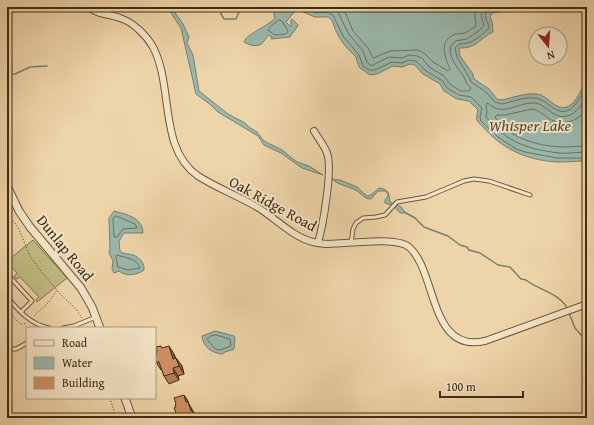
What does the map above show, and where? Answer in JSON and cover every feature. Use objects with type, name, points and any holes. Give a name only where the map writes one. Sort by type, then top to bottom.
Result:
[{"type":"street","name":"Oak Ridge Road","points":[[89,7],[94,12],[119,18],[131,23],[153,47],[163,79],[173,141],[182,157],[197,175],[258,208],[311,242],[327,244],[398,242],[408,246],[418,258],[435,305],[444,324],[456,338],[470,343],[485,341],[587,304]]},
{"type":"street","points":[[314,131],[327,152],[329,167],[322,229],[318,243]]},
{"type":"street","name":"Dunlap Road","points":[[7,186],[27,223],[75,280],[86,297],[100,327]]},
{"type":"street","points":[[125,399],[132,418]]},
{"type":"lane","points":[[351,243],[353,229],[356,223],[363,218],[385,215],[395,204],[405,200],[426,197],[464,181],[474,179],[489,180],[530,195]]},
{"type":"lane","points":[[7,274],[32,302],[21,312]]},
{"type":"lane","points":[[7,297],[29,320],[38,327]]},
{"type":"lane","points":[[68,327],[96,317]]},
{"type":"lane","points":[[7,349],[16,349],[26,344]]},
{"type":"path","points":[[7,214],[19,230],[27,250],[40,270],[75,308],[81,317]]},
{"type":"path","points":[[31,318],[49,302],[57,290]]},
{"type":"path","points":[[7,309],[20,324],[27,322]]},
{"type":"path","points":[[110,399],[116,418]]},
{"type":"shaded area","points":[[33,240],[67,278],[37,302],[36,300],[39,297],[20,277],[17,279],[14,277],[17,273],[7,262]]},
{"type":"water","points":[[165,7],[171,7],[183,24],[189,37],[187,43],[193,55],[199,91],[228,114],[245,123],[257,132],[264,141],[282,150],[297,162],[309,166],[323,175],[302,168],[281,153],[264,145],[258,136],[218,112],[196,94],[181,28]]},
{"type":"water","name":"Whisper Lake","points":[[265,7],[514,7],[492,13],[490,17],[493,32],[470,47],[459,48],[460,56],[473,74],[474,79],[489,89],[497,99],[501,100],[526,94],[536,94],[541,95],[558,106],[565,107],[572,104],[587,81],[587,161],[559,162],[538,160],[519,154],[501,144],[479,123],[477,119],[478,110],[469,101],[457,99],[444,91],[440,84],[423,74],[415,65],[410,64],[402,67],[393,66],[377,74],[370,75],[359,67],[356,57],[339,37],[332,20],[328,17],[315,17],[294,8],[295,11],[286,22],[291,27],[292,19],[298,25],[290,37],[271,39],[272,37],[268,35],[260,45],[255,46],[244,42],[249,36],[275,18],[275,9],[266,9]]},
{"type":"water","points":[[332,179],[340,180],[357,187],[367,196],[371,195],[379,188],[385,189],[389,194],[390,202],[401,207],[404,213],[400,213],[394,206],[385,203],[388,194],[385,191],[378,191],[371,199],[368,199],[357,191],[337,183]]},
{"type":"water","points":[[114,211],[137,220],[142,228],[143,233],[124,233],[119,241],[120,251],[135,256],[143,263],[144,270],[132,275],[119,271],[114,273],[112,269],[113,261],[109,253],[109,218]]},
{"type":"water","points":[[215,331],[234,336],[234,349],[222,354],[209,349],[204,343],[202,336]]},
{"type":"building","points":[[161,346],[162,348],[169,346],[173,359],[176,358],[179,366],[173,368],[174,373],[164,376],[159,362],[156,362],[156,347]]},
{"type":"building","points":[[184,395],[191,411],[193,411],[194,418],[182,418],[179,417],[178,414],[177,415],[174,408],[176,407],[176,404],[174,398]]},
{"type":"waterway","points":[[208,7],[211,10],[217,7]]},
{"type":"waterway","points":[[218,7],[222,10],[221,14],[224,19],[236,19],[241,7]]},
{"type":"waterway","points":[[7,75],[15,74],[30,67],[47,66]]},
{"type":"waterway","points":[[404,212],[415,218],[424,227],[448,236],[460,245],[467,247],[469,250],[480,253],[498,265],[510,267],[521,279],[526,280],[555,296],[565,304],[568,310]]},
{"type":"waterway","points":[[569,313],[575,328],[587,342]]}]
